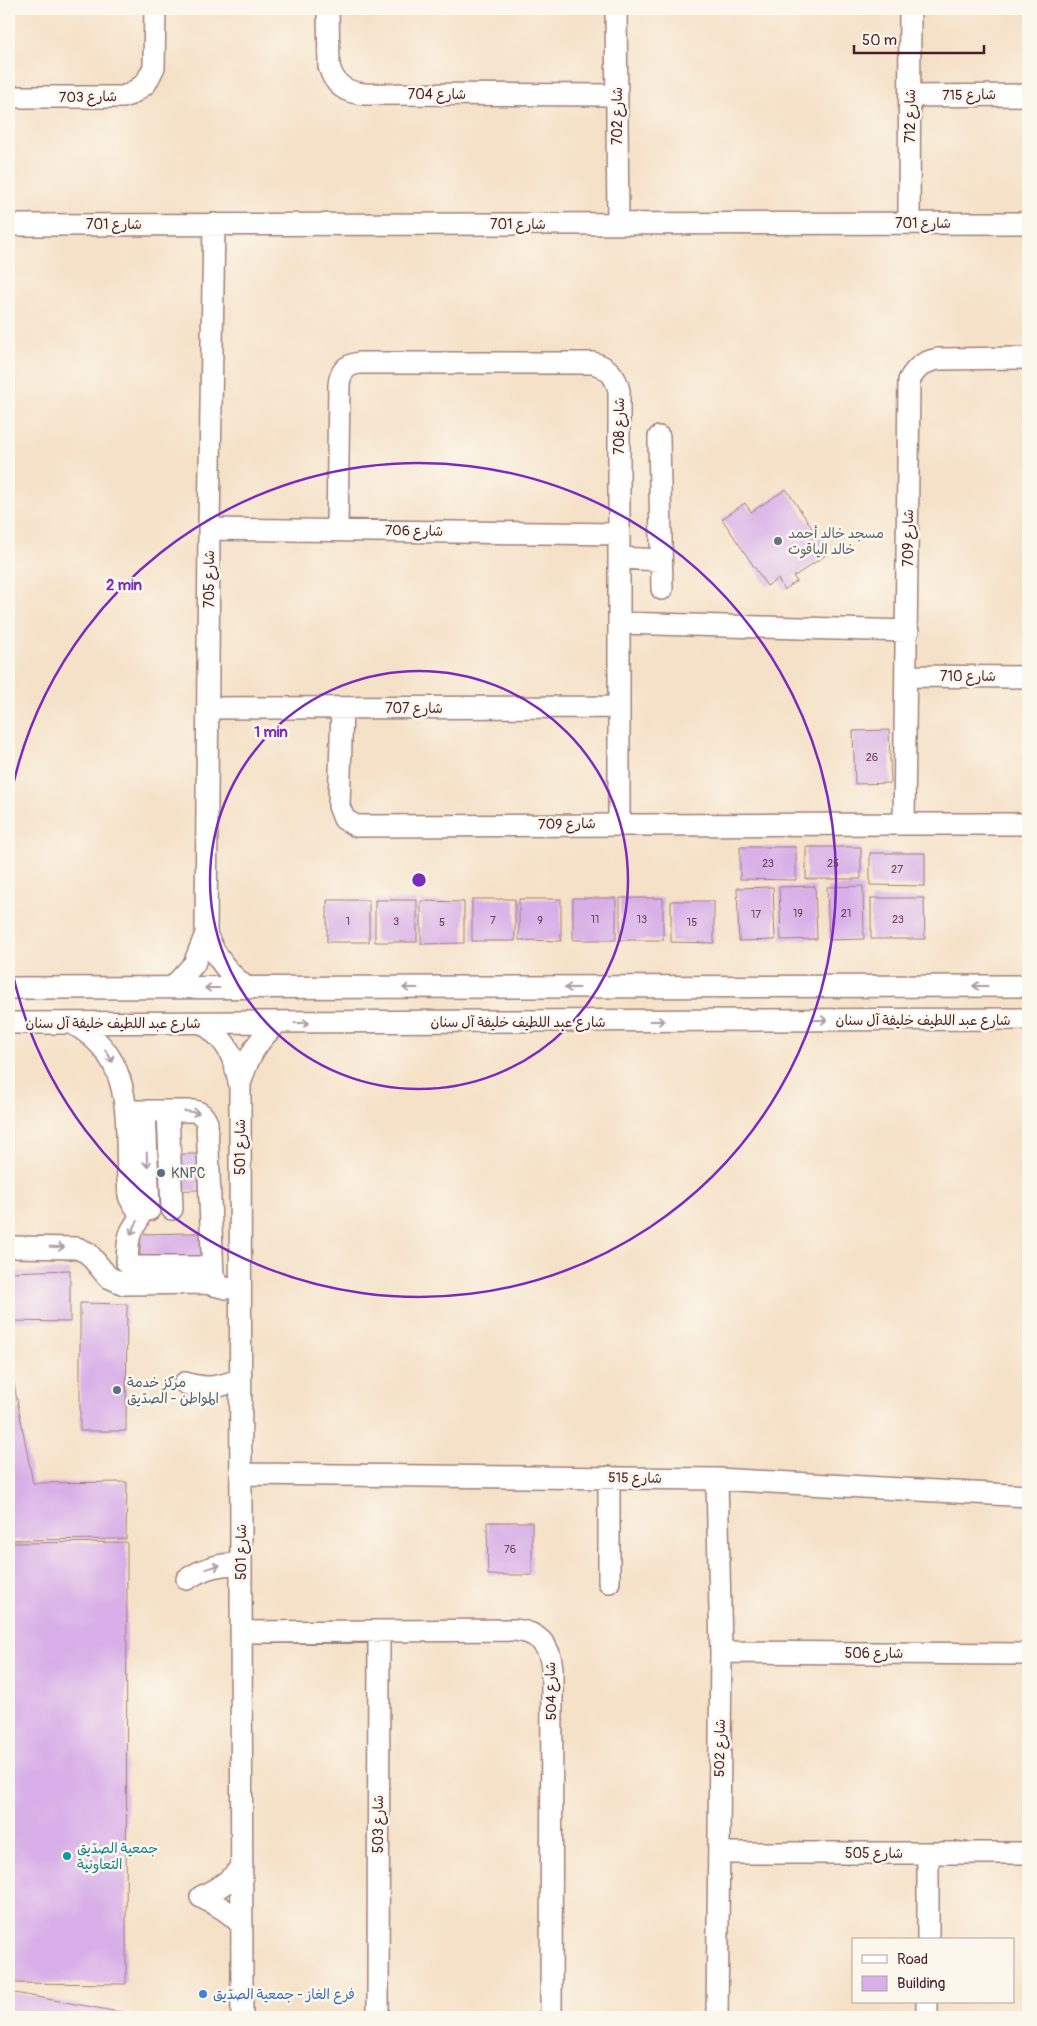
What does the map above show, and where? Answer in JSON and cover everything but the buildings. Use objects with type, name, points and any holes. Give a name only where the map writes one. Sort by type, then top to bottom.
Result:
[{"type":"street","name":"شارع 703","points":[[9,97],[122,97],[139,90],[146,83],[154,66],[155,9]]},
{"type":"street","name":"شارع 704","points":[[328,9],[329,66],[339,85],[351,92],[365,94],[617,95]]},
{"type":"street","name":"شارع 702","points":[[616,9],[618,224]]},
{"type":"street","name":"شارع 712","points":[[909,223],[910,9]]},
{"type":"street","name":"شارع 715","points":[[911,96],[1028,95]]},
{"type":"street","name":"شارع 701","points":[[9,225],[1028,223]]},
{"type":"street","name":"شارع 705","points":[[172,988],[194,964],[206,934],[209,708],[208,529],[214,224]]},
{"type":"street","name":"شارع 709","points":[[904,824],[908,631],[909,380],[916,369],[926,361],[938,359],[1028,358]]},
{"type":"street","name":"شارع 708","points":[[337,530],[339,385],[341,374],[348,366],[359,363],[586,363],[606,368],[615,378],[619,391],[619,824]]},
{"type":"street","points":[[659,437],[662,589]]},
{"type":"street","name":"شارع 706","points":[[208,529],[619,534]]},
{"type":"street","points":[[620,558],[661,560]]},
{"type":"street","points":[[620,623],[908,631]]},
{"type":"street","name":"شارع 710","points":[[907,676],[1028,676]]},
{"type":"street","name":"شارع 707","points":[[209,708],[618,707]]},
{"type":"street","name":"شارع 709","points":[[342,708],[340,813],[350,823],[363,826],[1028,824]]},
{"type":"street","name":"شارع 705","points":[[206,934],[222,964],[233,977],[247,988]]},
{"type":"street","points":[[9,988],[781,988],[1028,986]]},
{"type":"street","points":[[608,1021],[613,1004],[609,988]]},
{"type":"street","points":[[631,1021],[636,1005],[646,999],[736,999],[781,988]]},
{"type":"street","name":"شارع عبد اللطيف خليفة آل سنان","points":[[9,1023],[204,1024],[1028,1019]]},
{"type":"street","name":"شارع 501","points":[[240,1086],[245,1066],[253,1050],[263,1035],[277,1023]]},
{"type":"street","points":[[73,1024],[95,1038],[111,1058],[135,1111],[149,1210]]},
{"type":"street","name":"شارع 501","points":[[204,1024],[217,1033],[227,1045],[235,1060],[240,1086],[242,2017]]},
{"type":"street","points":[[135,1111],[198,1112],[202,1114],[206,1123],[217,1282]]},
{"type":"street","points":[[135,1111],[129,1196],[138,1211],[139,1217],[130,1234],[127,1262],[136,1267],[204,1267],[217,1282],[232,1290],[240,1299]]},
{"type":"street","points":[[168,1111],[172,1209]]},
{"type":"street","points":[[9,1247],[77,1248],[88,1253],[108,1277],[124,1284],[217,1282]]},
{"type":"street","points":[[185,1383],[195,1387],[217,1387],[240,1379]]},
{"type":"street","name":"شارع 515","points":[[241,1474],[717,1479],[1028,1496]]},
{"type":"street","points":[[609,1477],[609,1582]]},
{"type":"street","name":"شارع 502","points":[[717,1479],[721,1652],[717,2017]]},
{"type":"street","points":[[186,1579],[199,1571],[213,1566],[228,1563],[241,1564]]},
{"type":"street","name":"شارع 503","points":[[378,2017],[379,1631]]},
{"type":"street","name":"شارع 504","points":[[241,1632],[525,1631],[534,1634],[548,1648],[552,1668],[551,2017]]},
{"type":"street","name":"شارع 506","points":[[721,1652],[1028,1654]]},
{"type":"street","name":"شارع 505","points":[[719,1853],[1028,1853]]},
{"type":"street","points":[[928,1853],[928,1938]]},
{"type":"street","points":[[242,1866],[224,1884],[201,1897],[224,1909],[235,1917],[242,1926]]},
{"type":"street","points":[[927,2004],[927,2017]]},
{"type":"place","name":"مسجد خالد أحمد خالد الياقوت","points":[[778,541]]},
{"type":"place","name":"KNPC","points":[[161,1173]]},
{"type":"place","name":"مركز خدمة المواطن - الصدّيق","points":[[117,1390]]},
{"type":"place","name":"جمعية الصدّيق التعاونية","points":[[67,1856]]},
{"type":"place","name":"فرع الغاز - جمعية الصدّيق","points":[[203,1994]]}]
